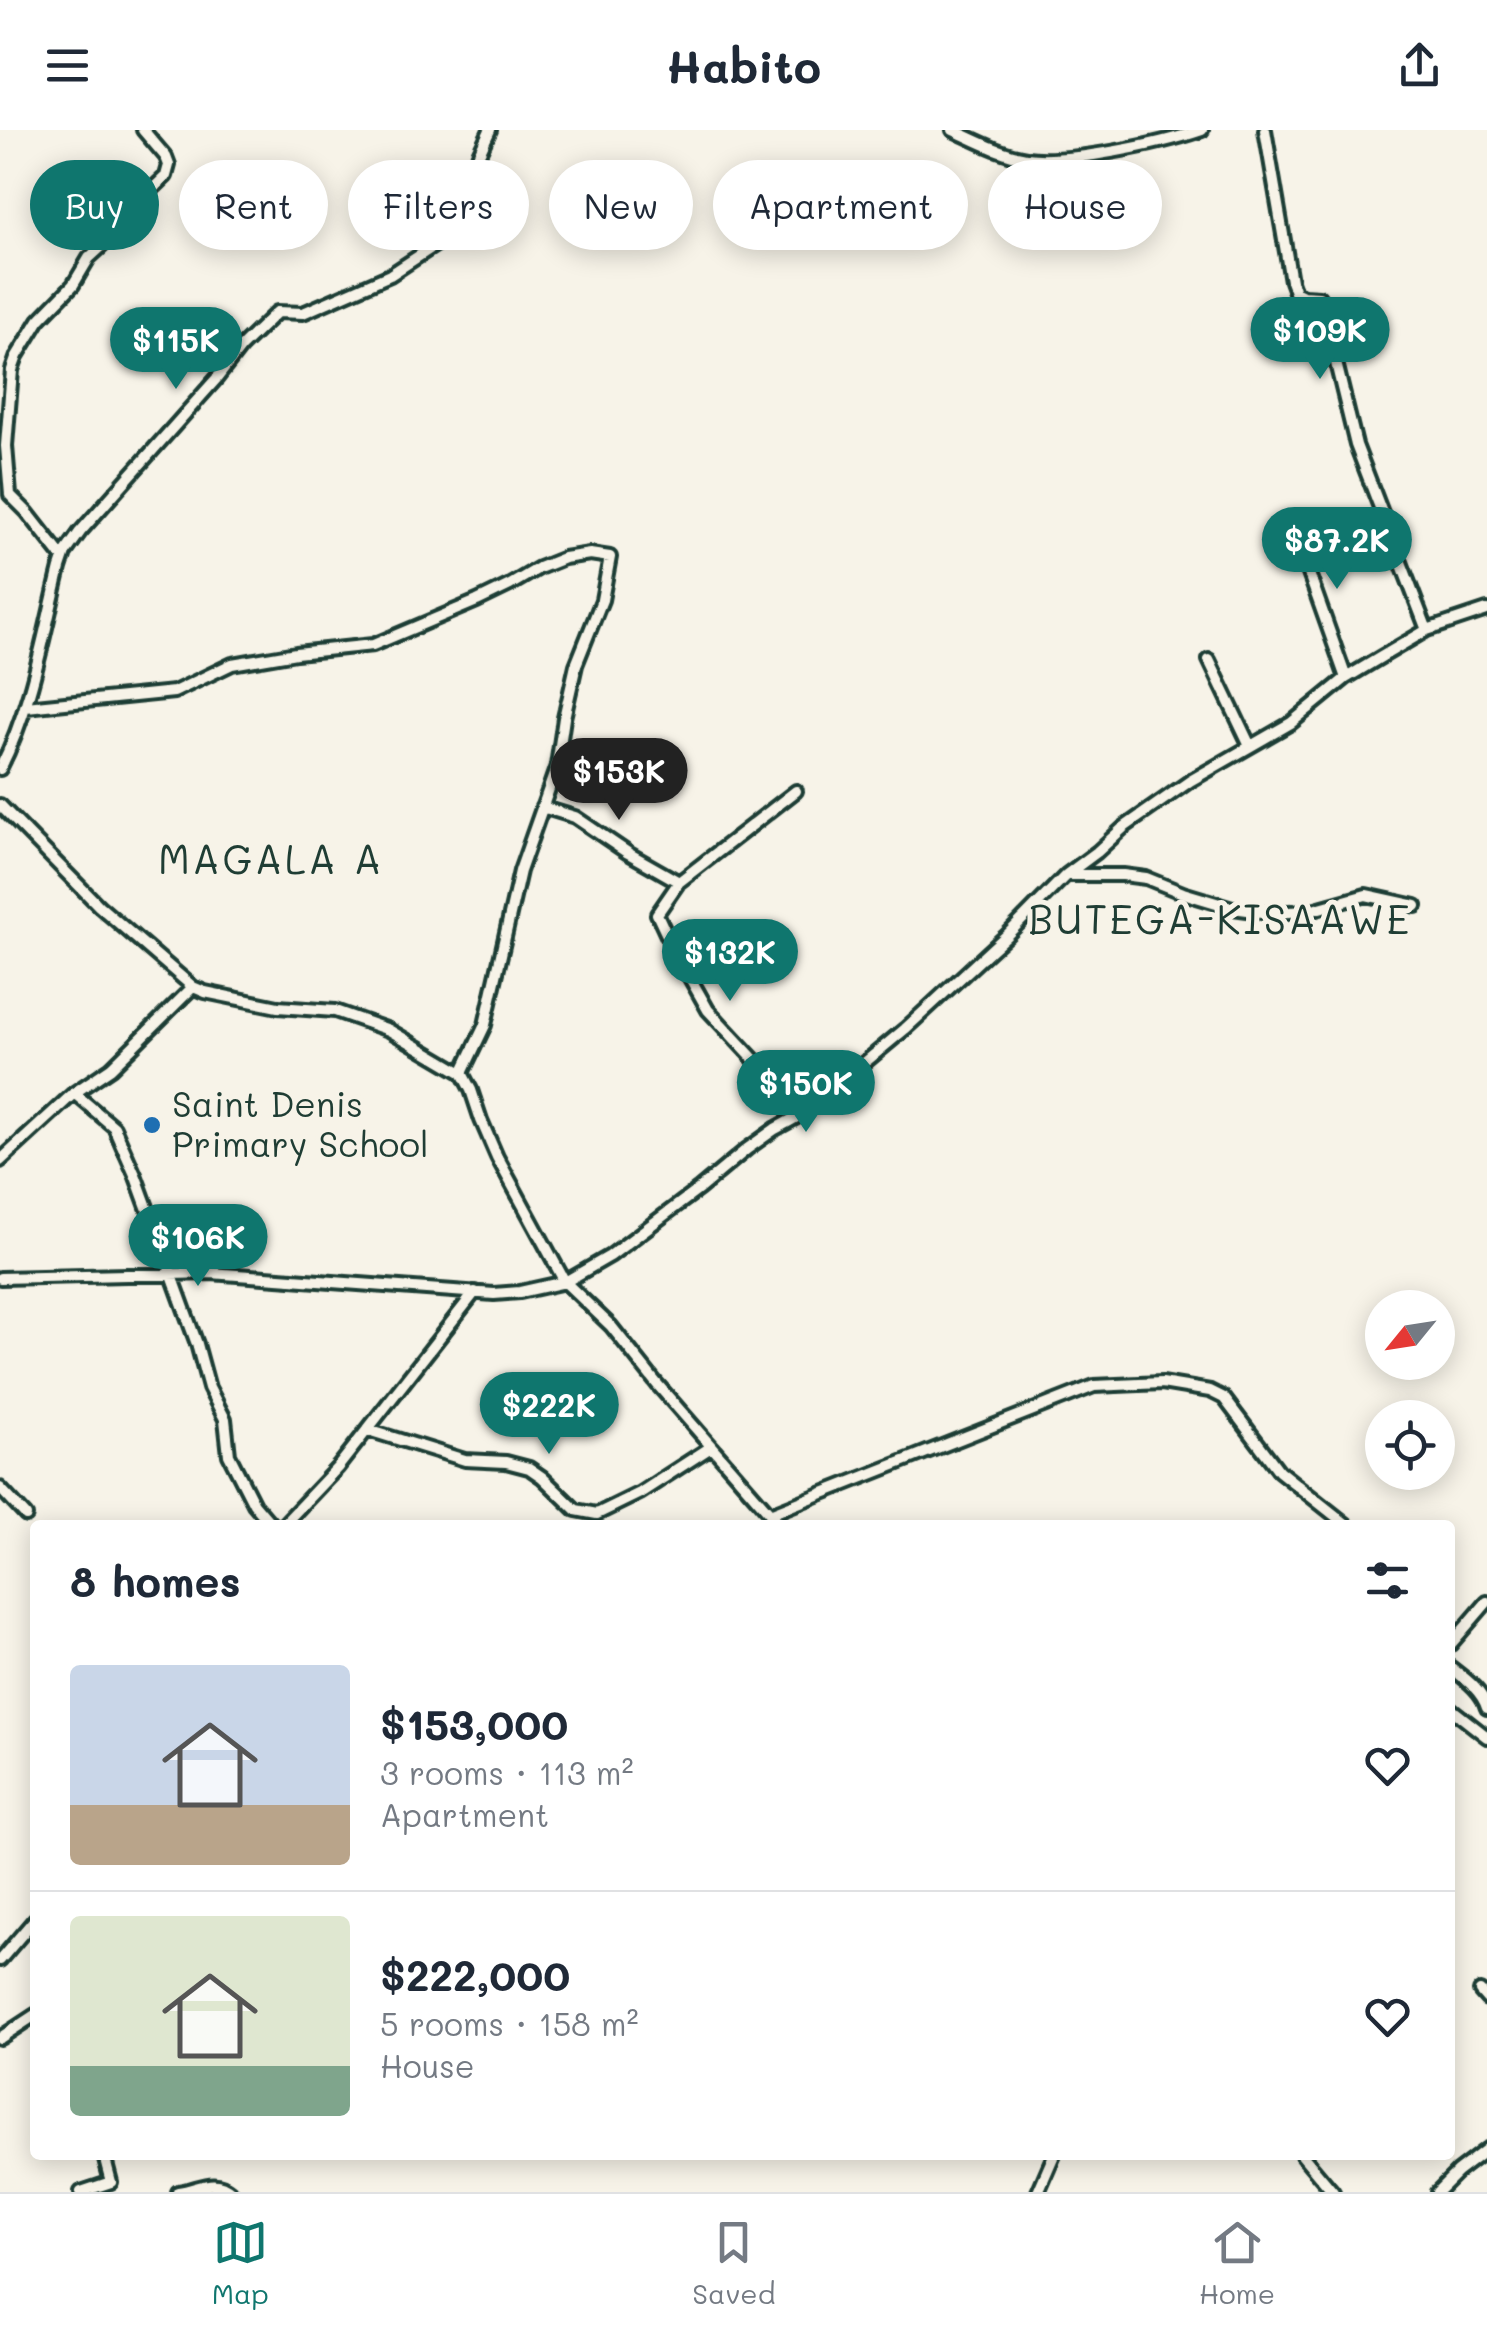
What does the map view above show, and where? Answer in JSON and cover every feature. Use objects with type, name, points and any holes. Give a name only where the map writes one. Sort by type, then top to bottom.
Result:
[{"type":"street","points":[[63,558],[10,495],[6,446],[12,370],[39,320],[74,284],[89,258],[166,176],[166,157],[143,130]]},
{"type":"street","points":[[0,769],[26,707],[63,558],[91,520],[241,346],[270,318],[282,311],[302,313],[390,275],[448,234],[456,222],[464,186],[490,130]]},
{"type":"street","points":[[953,130],[1020,157],[1042,159],[1111,151],[1202,130]]},
{"type":"street","points":[[1265,130],[1291,281],[1295,292],[1322,300],[1356,445],[1426,630]]},
{"type":"street","points":[[1290,520],[1346,678]]},
{"type":"street","points":[[26,707],[174,692],[232,664],[374,645],[564,558],[590,554],[610,557],[602,600],[576,665],[557,766],[520,871],[484,1024],[462,1073]]},
{"type":"street","points":[[0,1278],[170,1272],[494,1294],[565,1282],[610,1256],[761,1139],[804,1113],[1008,936],[1066,874],[1150,808],[1291,723],[1346,678],[1426,630],[1487,610]]},
{"type":"street","points":[[1208,660],[1250,746]]},
{"type":"street","points":[[796,791],[680,882],[657,914],[708,1010],[804,1113]]},
{"type":"street","points":[[0,804],[99,906],[193,987],[278,1007],[335,1010],[389,1030],[462,1073],[496,1157],[565,1282],[610,1326],[775,1520]]},
{"type":"street","points":[[542,807],[574,817],[680,882]]},
{"type":"street","points":[[1066,874],[1146,878],[1234,908],[1269,913],[1308,910],[1366,896],[1416,906]]},
{"type":"street","points":[[0,1161],[74,1093],[111,1068],[193,987]]},
{"type":"street","points":[[74,1093],[114,1128],[198,1344],[208,1388],[225,1419],[232,1463],[254,1504],[268,1520]]},
{"type":"street","points":[[288,1520],[338,1467],[475,1292]]},
{"type":"street","points":[[770,1514],[1094,1386],[1162,1383],[1224,1398],[1279,1471],[1341,1520]]},
{"type":"street","points":[[368,1430],[465,1460],[506,1462],[529,1468],[576,1510],[598,1514],[711,1447]]},
{"type":"street","points":[[0,1488],[26,1516]]},
{"type":"street","points":[[1455,1638],[1487,1602]]},
{"type":"street","points":[[1455,1626],[1460,1632]]},
{"type":"street","points":[[1455,1671],[1469,1682],[1487,1708]]},
{"type":"street","points":[[1455,1712],[1487,1736]]},
{"type":"street","points":[[0,1960],[30,1925]]},
{"type":"street","points":[[0,2038],[30,2018]]},
{"type":"street","points":[[1438,2192],[1487,2149]]},
{"type":"street","points":[[81,2192],[114,2187],[106,2160]]},
{"type":"street","points":[[1038,2192],[1052,2160]]},
{"type":"street","points":[[1306,2160],[1333,2192]]},
{"type":"street","points":[[178,2192],[216,2184],[231,2192]]},
{"type":"place","name":"Saint Denis Primary School","points":[[152,1125]]},
{"type":"district","name":"MAGALA A","points":[[271,860]]},
{"type":"district","name":"BUTEGA-KISAAWE","points":[[1220,920]]}]
